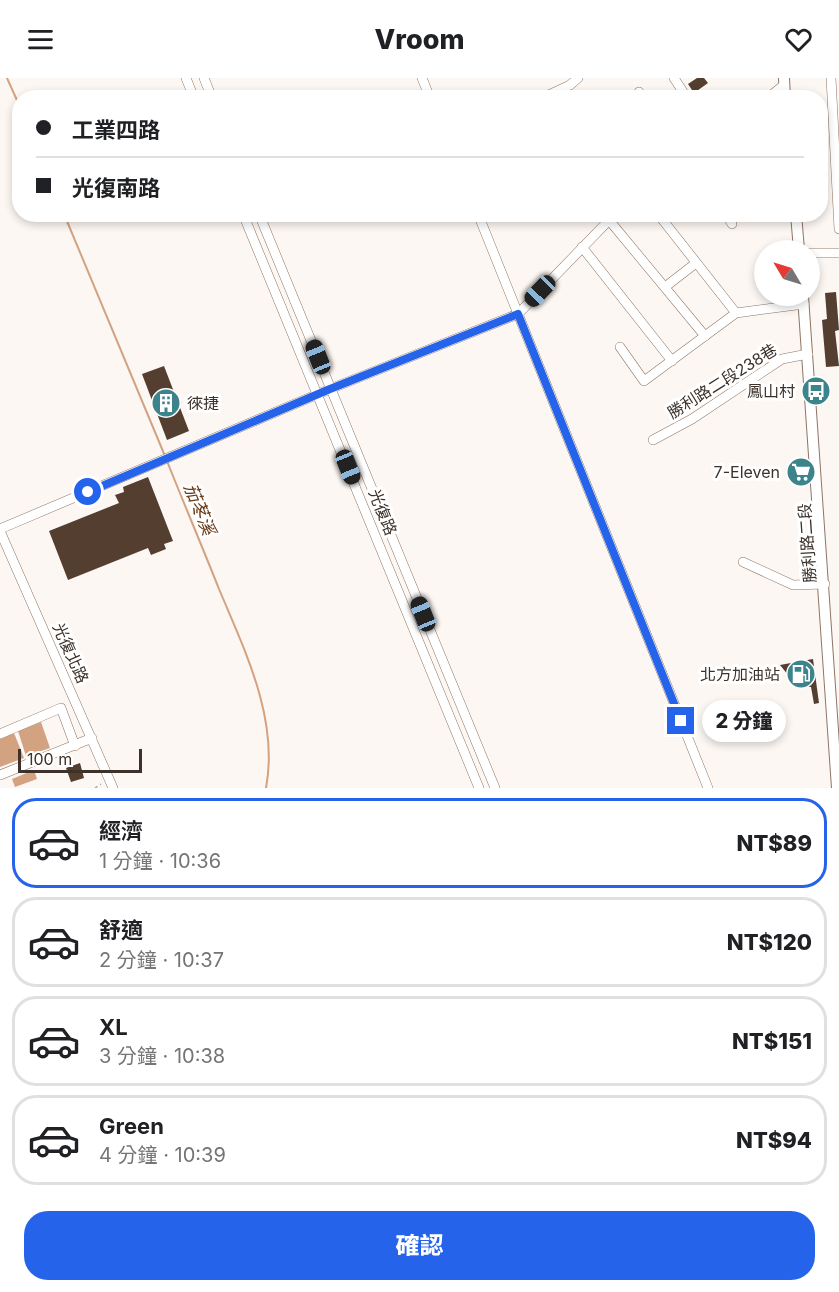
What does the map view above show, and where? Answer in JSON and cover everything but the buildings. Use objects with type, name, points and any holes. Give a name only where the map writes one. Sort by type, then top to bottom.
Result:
[{"type":"main road","points":[[797,222],[798,240]]},
{"type":"main road","name":"勝利路二段","points":[[804,306],[825,584],[837,788]]},
{"type":"street","points":[[559,90],[578,78]]},
{"type":"street","points":[[831,78],[836,102],[839,229]]},
{"type":"street","name":"光復路","points":[[246,222],[479,788]]},
{"type":"street","name":"光復路","points":[[263,222],[495,788]]},
{"type":"street","points":[[481,222],[708,788]]},
{"type":"street","points":[[0,530],[330,389],[518,314],[607,222]]},
{"type":"street","points":[[616,222],[705,336]]},
{"type":"street","points":[[664,222],[736,314]]},
{"type":"street","points":[[582,247],[672,361]]},
{"type":"street","points":[[820,254],[839,253]]},
{"type":"street","points":[[665,287],[696,263]]},
{"type":"street","points":[[620,347],[644,381],[736,314],[772,306]]},
{"type":"street","name":"勝利路二段238巷","points":[[653,440],[692,419],[782,359],[808,354]]},
{"type":"street","name":"光復北路","points":[[0,530],[112,788]]},
{"type":"street","points":[[742,562],[793,585],[825,584]]},
{"type":"street","points":[[0,734],[61,708],[75,746]]},
{"type":"street","points":[[0,775],[92,738]]},
{"type":"shaded area","points":[[41,722],[50,748],[26,756],[18,731]]},
{"type":"shaded area","points":[[14,733],[24,758],[0,767],[0,739]]},
{"type":"shaded area","points":[[34,770],[37,779],[15,787],[12,779]]},
{"type":"waterway","name":"茄苳溪","points":[[7,78],[12,90]]},
{"type":"waterway","name":"茄苳溪","points":[[67,222],[165,456]]},
{"type":"waterway","name":"茄苳溪","points":[[167,461],[249,661],[257,686],[268,737],[269,762],[266,788]]},
{"type":"place","name":"鳳山村","points":[[816,391]]},
{"type":"place","name":"徠捷","points":[[166,403]]},
{"type":"place","name":"7-Eleven","points":[[801,472]]},
{"type":"place","name":"北方加油站","points":[[801,674]]},
{"type":"route","points":[[88,492],[330,389],[518,314],[681,721]]}]
